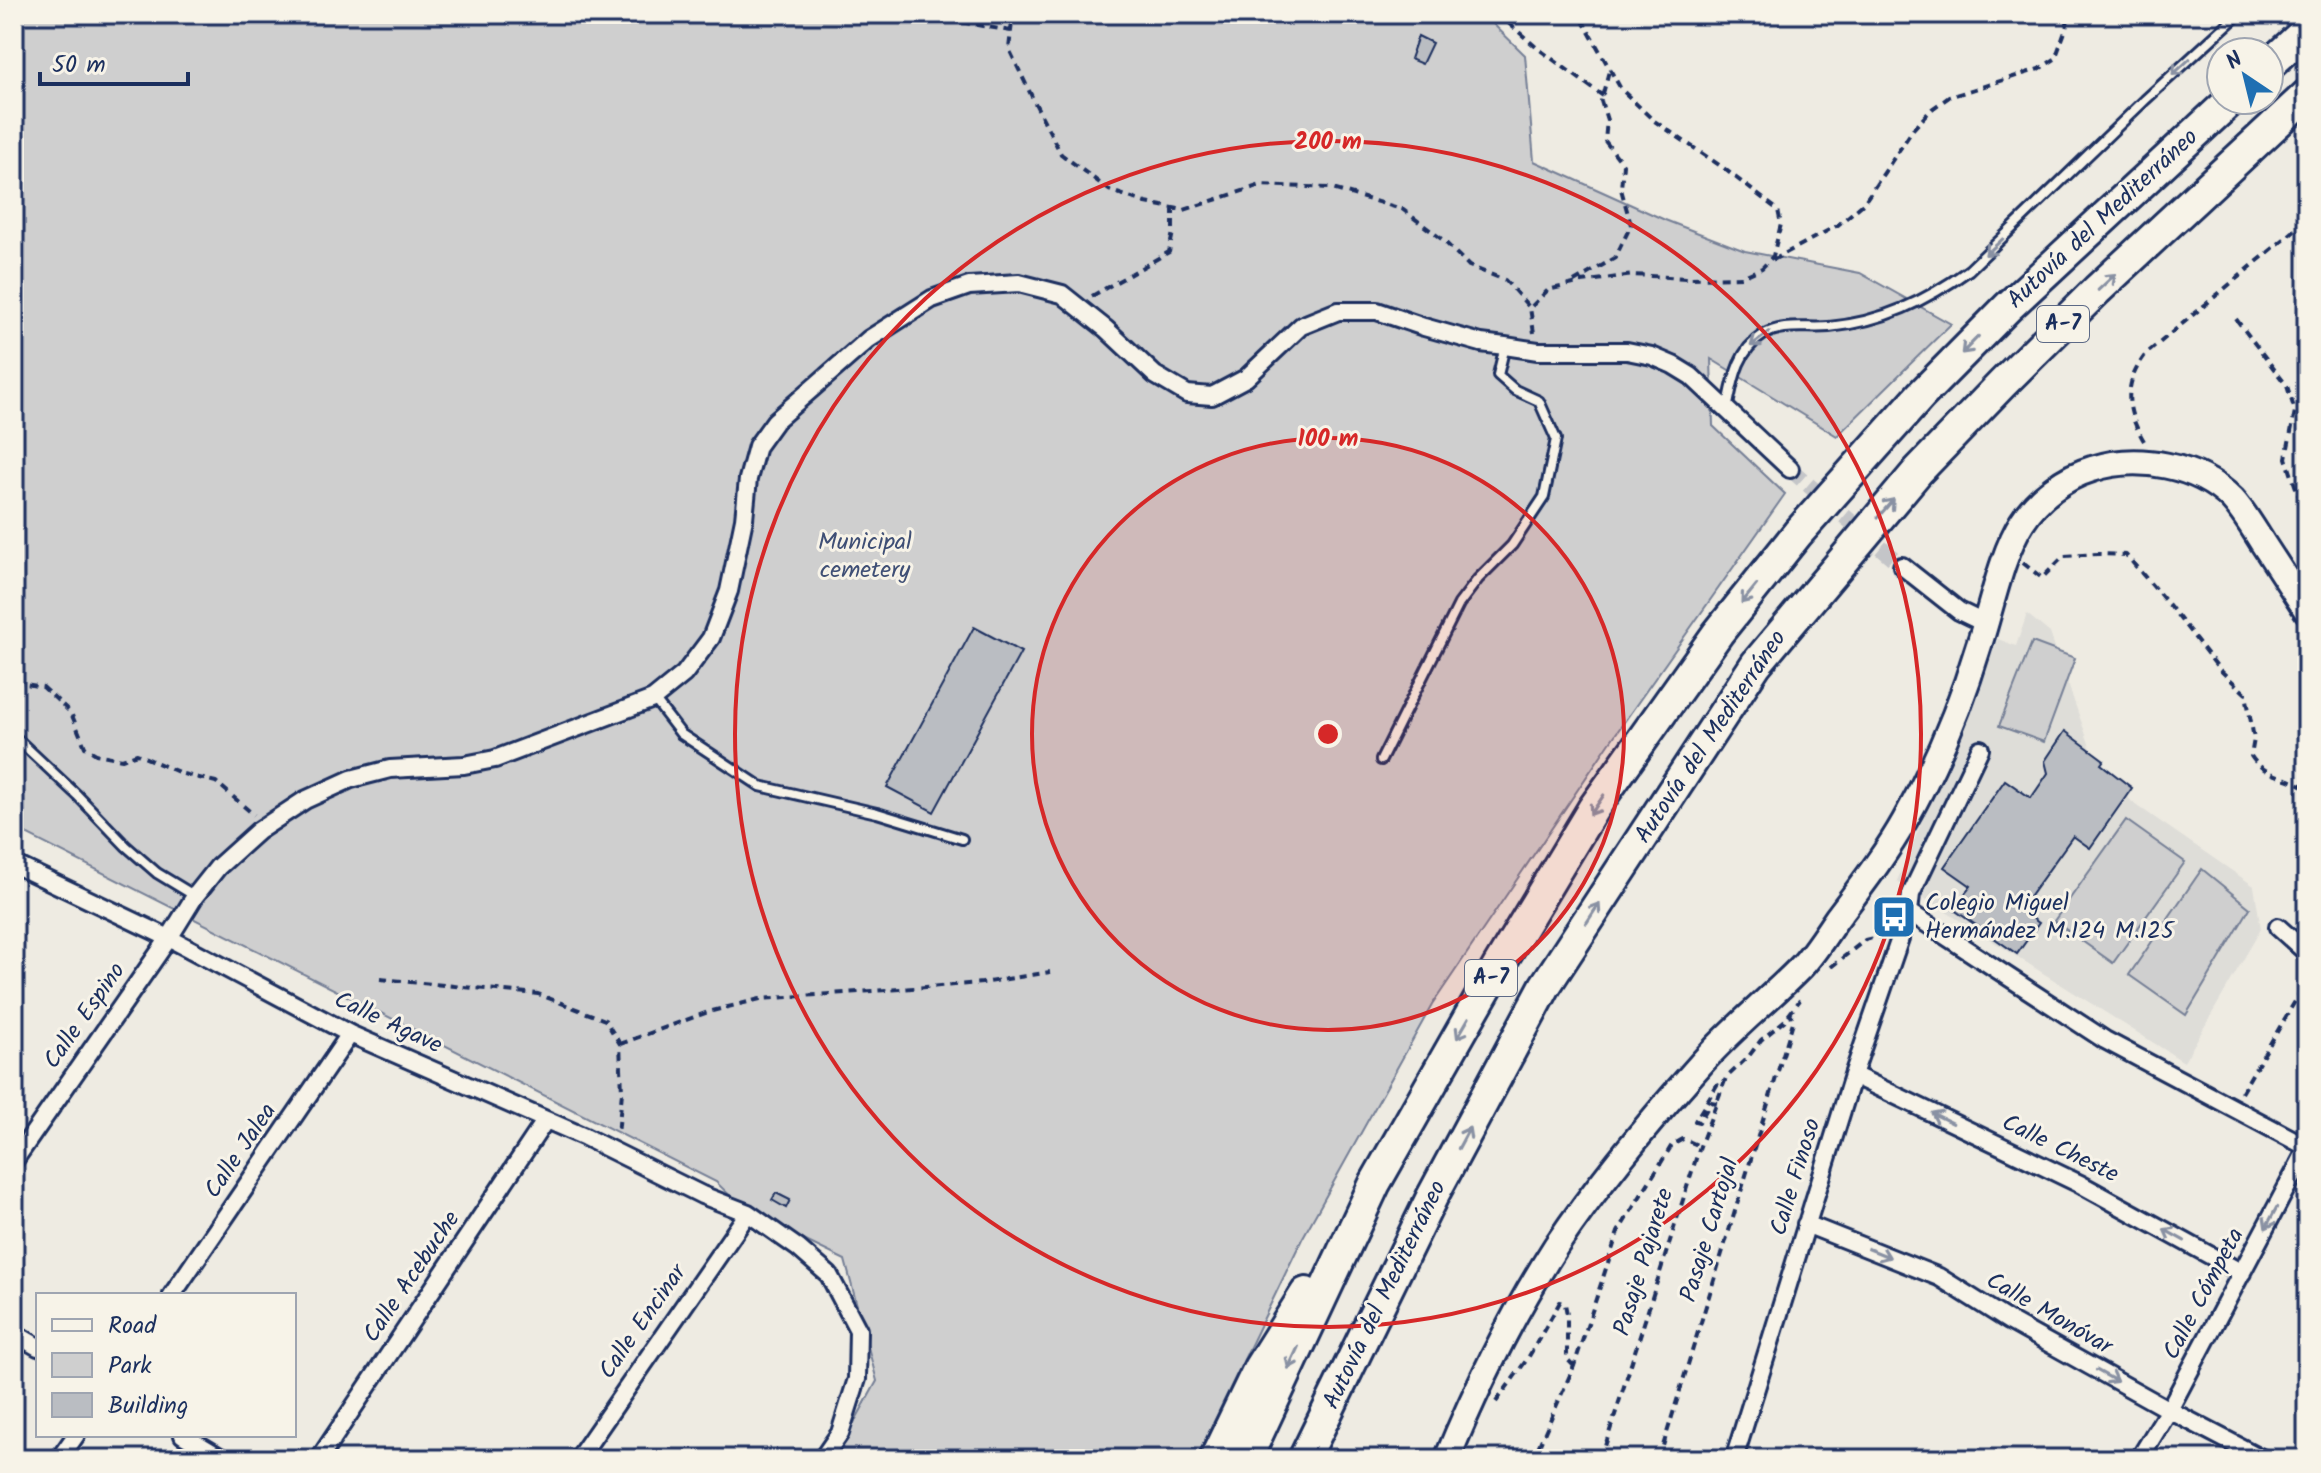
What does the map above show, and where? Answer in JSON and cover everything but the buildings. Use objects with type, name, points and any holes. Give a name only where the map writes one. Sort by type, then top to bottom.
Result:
[{"type":"highway","points":[[2285,50],[2307,30]]},
{"type":"highway","name":"Autovía del Mediterráneo","points":[[1304,1459],[1432,1197],[1545,986],[1756,664],[1918,471],[2002,384],[2097,290],[2307,95]]},
{"type":"highway","name":"Autovía del Mediterráneo","points":[[1246,1459],[1375,1183],[1499,965],[1593,809],[1718,633],[1798,533],[1921,395],[2008,307],[2214,116]]},
{"type":"highway","points":[[1215,1459],[1259,1368],[1375,1183]]},
{"type":"street","name":"Calle Espino","points":[[14,1161],[195,896],[238,847],[265,826],[305,800],[351,779],[390,769],[464,765],[495,759],[653,699],[684,674],[711,638],[729,591],[744,519],[748,479],[757,446],[775,421],[869,339],[932,299],[969,286],[1019,283],[1062,294],[1106,329],[1155,375],[1187,394],[1212,396],[1246,378],[1301,326],[1338,311],[1377,311],[1453,335],[1538,351],[1627,351],[1652,356],[1691,376],[1790,469]]},
{"type":"street","points":[[1447,1459],[1505,1334],[1556,1246],[1636,1139],[1704,1061],[1803,964],[1903,825],[1941,752],[1961,701],[2009,549],[2020,524],[2034,505],[2051,491],[2091,469],[2138,462],[2167,466],[2196,475],[2230,498],[2245,516],[2307,611]]},
{"type":"street","points":[[1902,566],[1959,611],[1986,624]]},
{"type":"street","name":"Calle Finoso","points":[[1734,1459],[1853,1075],[1909,912],[1911,894],[1980,749]]},
{"type":"street","name":"Calle Agave","points":[[14,864],[169,938],[350,1034],[617,1153],[702,1195],[748,1213],[798,1248],[829,1275],[858,1330],[857,1379],[840,1433],[822,1459]]},
{"type":"street","points":[[1909,912],[2105,1040],[2307,1148]]},
{"type":"street","points":[[2278,927],[2307,953]]},
{"type":"street","name":"Calle Jalea","points":[[173,1293],[350,1034]]},
{"type":"street","name":"Calle Cheste","points":[[1853,1075],[2080,1184],[2242,1273]]},
{"type":"street","name":"Calle Acebuche","points":[[319,1459],[545,1121]]},
{"type":"street","name":"Calle Cómpeta","points":[[2139,1459],[2169,1410],[2307,1148]]},
{"type":"street","name":"Calle Encinar","points":[[578,1459],[748,1213]]},
{"type":"street","name":"Calle Monóvar","points":[[1806,1224],[1939,1277],[2009,1321],[2263,1459]]},
{"type":"street","points":[[14,1333],[36,1346]]},
{"type":"street","points":[[59,1459],[75,1437]]},
{"type":"street","points":[[186,1437],[223,1459]]},
{"type":"lane","points":[[1727,410],[1734,373],[1741,358],[1762,336],[1773,330],[1827,327],[1887,315],[1940,291],[1969,270],[2239,14]]},
{"type":"lane","points":[[1381,760],[1459,604],[1478,579],[1512,545],[1544,497],[1556,439],[1539,401],[1515,390],[1498,375],[1505,346]]},
{"type":"lane","points":[[653,699],[681,734],[760,786],[877,813],[962,839]]},
{"type":"lane","points":[[14,736],[126,846],[157,873],[195,896]]},
{"type":"path","points":[[936,14],[943,19],[1011,31]]},
{"type":"path","points":[[1020,14],[1012,22],[1009,49],[1061,154],[1109,190],[1146,203],[1184,210],[1261,185],[1329,188],[1402,209],[1443,240],[1469,266],[1505,280],[1530,308],[1538,351]]},
{"type":"path","points":[[1090,14],[1108,19],[1123,14]]},
{"type":"path","points":[[1498,14],[1536,47],[1603,96]]},
{"type":"path","points":[[1530,308],[1548,290],[1633,275],[1742,277],[1762,268],[1773,256],[1781,224],[1778,210],[1653,120],[1621,89],[1579,14]]},
{"type":"path","points":[[1768,262],[1838,225],[1863,204],[1914,128],[1932,109],[1949,97],[2039,69],[2055,59],[2069,14]]},
{"type":"path","points":[[1568,285],[1615,258],[1631,225],[1621,189],[1623,164],[1605,141],[1607,120],[1601,101],[1610,68]]},
{"type":"path","points":[[1076,305],[1169,252],[1173,208]]},
{"type":"path","points":[[2167,466],[2144,442],[2129,408],[2131,378],[2137,366],[2146,354],[2307,220]]},
{"type":"path","points":[[2236,319],[2287,386],[2295,411],[2286,458],[2307,513]]},
{"type":"path","points":[[2017,575],[2022,562],[2042,578],[2064,556],[2126,555],[2220,670],[2246,694],[2254,739],[2251,756],[2255,764],[2277,777],[2307,788]]},
{"type":"path","points":[[14,682],[43,687],[71,713],[85,747],[96,754],[122,759],[137,754],[183,774],[216,782],[265,826]]},
{"type":"path","points":[[1828,969],[1865,940],[1881,935],[1900,937]]},
{"type":"path","points":[[620,1044],[708,1012],[760,999],[982,983],[1050,972]]},
{"type":"path","points":[[380,979],[538,994],[605,1020],[620,1044],[622,1092],[617,1153]]},
{"type":"path","points":[[2241,1093],[2307,981]]},
{"type":"path","points":[[1791,1012],[1808,990]]},
{"type":"path","name":"Pasaje Pajarete","points":[[1601,1459],[1700,1146],[1726,1078],[1791,1012]]},
{"type":"path","name":"Pasaje Cartojal","points":[[1659,1459],[1793,1022],[1791,1012]]},
{"type":"path","points":[[1704,1061],[1720,1080],[1695,1121],[1699,1122],[1711,1102],[1717,1103]]},
{"type":"path","points":[[1533,1459],[1574,1366],[1618,1232],[1672,1145],[1683,1139],[1700,1146]]},
{"type":"path","points":[[1465,1415],[1485,1411],[1500,1399],[1560,1302],[1565,1304],[1567,1314],[1567,1359],[1574,1366]]},
{"type":"shaded area","points":[[2027,614],[2050,633],[2093,755],[2132,802],[2254,886],[2261,929],[2184,1062],[1897,881],[1998,639],[2016,646]]},
{"type":"green space","name":"Municipal cemetery","points":[[14,14],[1483,14],[1525,55],[1534,161],[1665,220],[1745,251],[1860,273],[1951,324],[1837,436],[1711,359],[1713,426],[1785,494],[1610,742],[1432,1005],[1302,1239],[1196,1459],[834,1459],[877,1381],[845,1260],[748,1213],[716,1182],[14,828]]},
{"type":"green space","points":[[2032,642],[2075,658],[2044,742],[1999,726]]},
{"type":"green space","points":[[2126,820],[2185,862],[2113,963],[2054,921]]},
{"type":"green space","points":[[2202,869],[2250,908],[2186,1015],[2129,975]]},
{"type":"tunnel","points":[[1790,469],[1902,566]]},
{"type":"place","name":"Colegio Miguel Hermández M.124 M.125","points":[[1894,917]]}]
